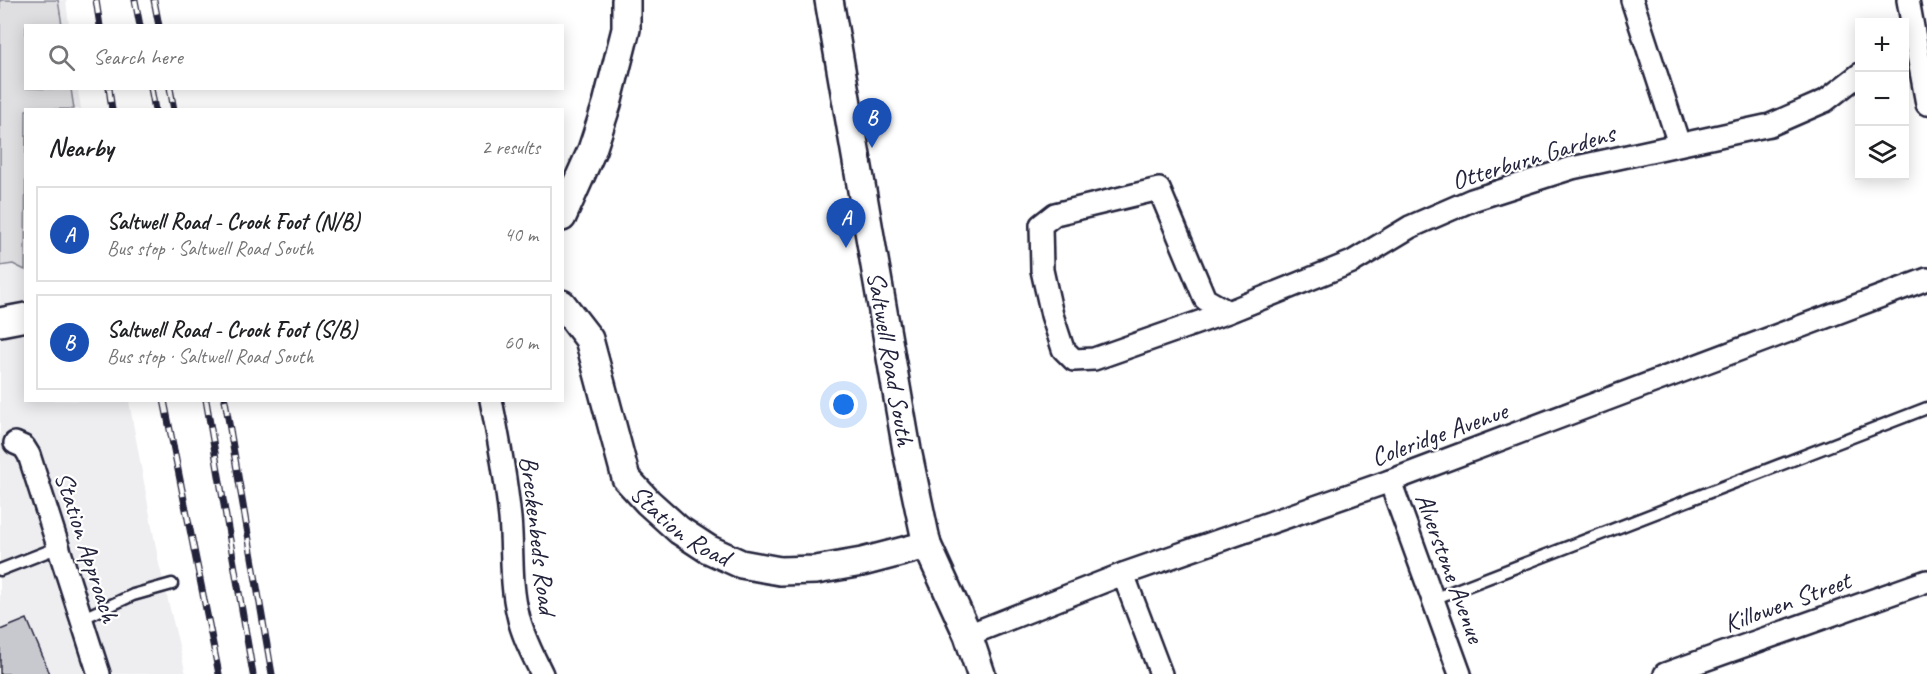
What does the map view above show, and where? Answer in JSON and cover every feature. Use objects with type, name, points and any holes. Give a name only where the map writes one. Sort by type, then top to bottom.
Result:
[{"type":"street","points":[[564,213],[592,150],[607,104],[626,29],[626,0]]},
{"type":"street","name":"Saltwell Road South","points":[[829,0],[905,438],[927,545],[968,635],[981,674]]},
{"type":"street","points":[[1632,0],[1679,144]]},
{"type":"street","points":[[1908,0],[1909,18]]},
{"type":"street","points":[[1909,32],[1927,104]]},
{"type":"street","name":"Otterburn Gardens","points":[[1228,312],[1205,298],[1159,189],[1055,214],[1041,225],[1042,270],[1052,315],[1063,349],[1074,360],[1094,359],[1228,312],[1352,262],[1410,227],[1472,200],[1572,168],[1770,125],[1825,101],[1855,78]]},
{"type":"street","name":"Coleridge Avenue","points":[[968,635],[1123,574],[1390,481],[1927,279]]},
{"type":"street","name":"Station Road","points":[[564,307],[589,339],[626,478],[648,502],[708,549],[741,564],[780,571],[816,570],[862,562],[927,545]]},
{"type":"street","name":"Breckenbeds Road","points":[[490,402],[502,458],[518,615],[529,647],[542,674]]},
{"type":"street","name":"Station Approach","points":[[10,443],[24,447],[29,455],[99,674]]},
{"type":"street","name":"Alverstone Avenue","points":[[1390,481],[1460,674]]},
{"type":"street","points":[[1123,574],[1161,674]]},
{"type":"street","name":"Killowen Street","points":[[1665,674],[1927,581]]},
{"type":"lane","points":[[1432,599],[1927,408]]},
{"type":"lane","points":[[0,570],[58,547]]},
{"type":"lane","points":[[81,619],[133,595],[172,584]]},
{"type":"shaded area","points":[[0,0],[66,0],[69,24],[24,24],[24,90],[78,90],[81,108],[24,108],[24,402],[129,402],[159,564],[186,674],[0,674]]},
{"type":"shaded area","points":[[0,0],[58,0],[62,24],[24,24],[24,90],[71,90],[74,108],[24,108],[24,270],[13,264],[0,266]]},
{"type":"building","points":[[27,619],[50,674],[0,674],[0,630]]},
{"type":"railway","points":[[96,0],[100,24]]},
{"type":"railway","points":[[135,0],[140,24]]},
{"type":"railway","points":[[154,0],[159,24]]},
{"type":"railway","points":[[109,90],[112,108]]},
{"type":"railway","points":[[151,90],[155,108]]},
{"type":"railway","points":[[170,90],[174,108]]},
{"type":"railway","points":[[164,402],[219,674]]},
{"type":"railway","points":[[206,402],[253,674]]},
{"type":"railway","points":[[225,402],[272,674]]},
{"type":"place","name":"Saltwell Road - Crook Foot (S/B)","points":[[872,148]]},
{"type":"place","name":"Saltwell Road - Crook Foot (N/B)","points":[[846,248]]}]
